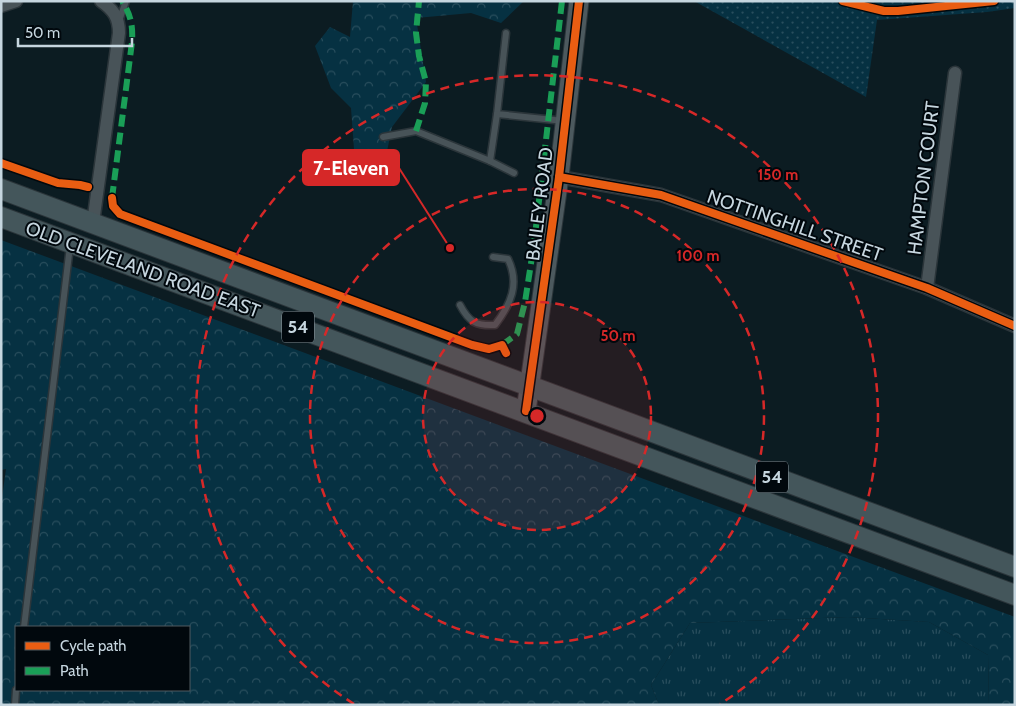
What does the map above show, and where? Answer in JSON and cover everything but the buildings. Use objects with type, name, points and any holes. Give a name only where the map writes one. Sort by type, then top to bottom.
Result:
[{"type":"main road","name":"OLD CLEVELAND ROAD EAST","points":[[1,189],[1015,566]]},
{"type":"main road","name":"OLD CLEVELAND ROAD EAST","points":[[1,216],[1015,595]]},
{"type":"street","points":[[1,6],[16,1]]},
{"type":"street","points":[[93,223],[119,33],[119,22],[114,11],[101,1]]},
{"type":"street","name":"BAILEY ROAD","points":[[526,411],[559,178],[579,1]]},
{"type":"street","name":"HAMPTON COURT","points":[[927,288],[955,73]]},
{"type":"street","name":"NOTTINGHILL STREET","points":[[559,178],[661,196],[927,288],[1015,326]]},
{"type":"lane","points":[[119,22],[126,1]]},
{"type":"lane","points":[[490,161],[506,33]]},
{"type":"lane","points":[[496,114],[565,122]]},
{"type":"lane","points":[[383,137],[416,131],[490,161],[514,173]]},
{"type":"lane","points":[[24,626],[70,242]]},
{"type":"lane","points":[[460,305],[466,316],[482,326],[495,325],[506,311],[514,287],[514,271],[508,259],[493,257]]},
{"type":"lane","points":[[15,705],[16,691]]},
{"type":"green space","points":[[353,1],[524,1],[501,23],[471,13],[416,18],[426,82],[392,127],[385,161],[354,149],[351,108],[331,88],[315,46],[330,27],[350,37]]},
{"type":"green space","points":[[694,1],[1015,1],[1015,8],[987,12],[877,20],[866,97]]},
{"type":"green space","points":[[1,240],[1015,617],[1015,705],[989,705],[988,655],[929,622],[848,617],[690,623],[651,685],[659,705],[1,705],[1,505],[6,469],[1,470]]},
{"type":"green space","points":[[848,617],[929,622],[988,655],[989,705],[659,705],[651,685],[690,623]]},
{"type":"marked path","points":[[112,198],[132,42],[131,21],[122,1]]},
{"type":"marked path","points":[[416,131],[425,103],[426,82],[419,56],[416,33],[419,1]]},
{"type":"marked path","points":[[502,345],[517,334],[525,302],[534,244],[562,1]]},
{"type":"cycle path","points":[[526,411],[559,177],[579,1]]},
{"type":"cycle path","points":[[843,1],[884,11],[994,1]]},
{"type":"cycle path","points":[[1,163],[58,183],[88,187]]},
{"type":"cycle path","points":[[559,177],[661,195],[927,288],[1015,326]]},
{"type":"cycle path","points":[[112,198],[113,206],[120,214],[472,345],[489,349],[502,345],[506,353]]},
{"type":"place","name":"7-Eleven","points":[[450,248]]}]
